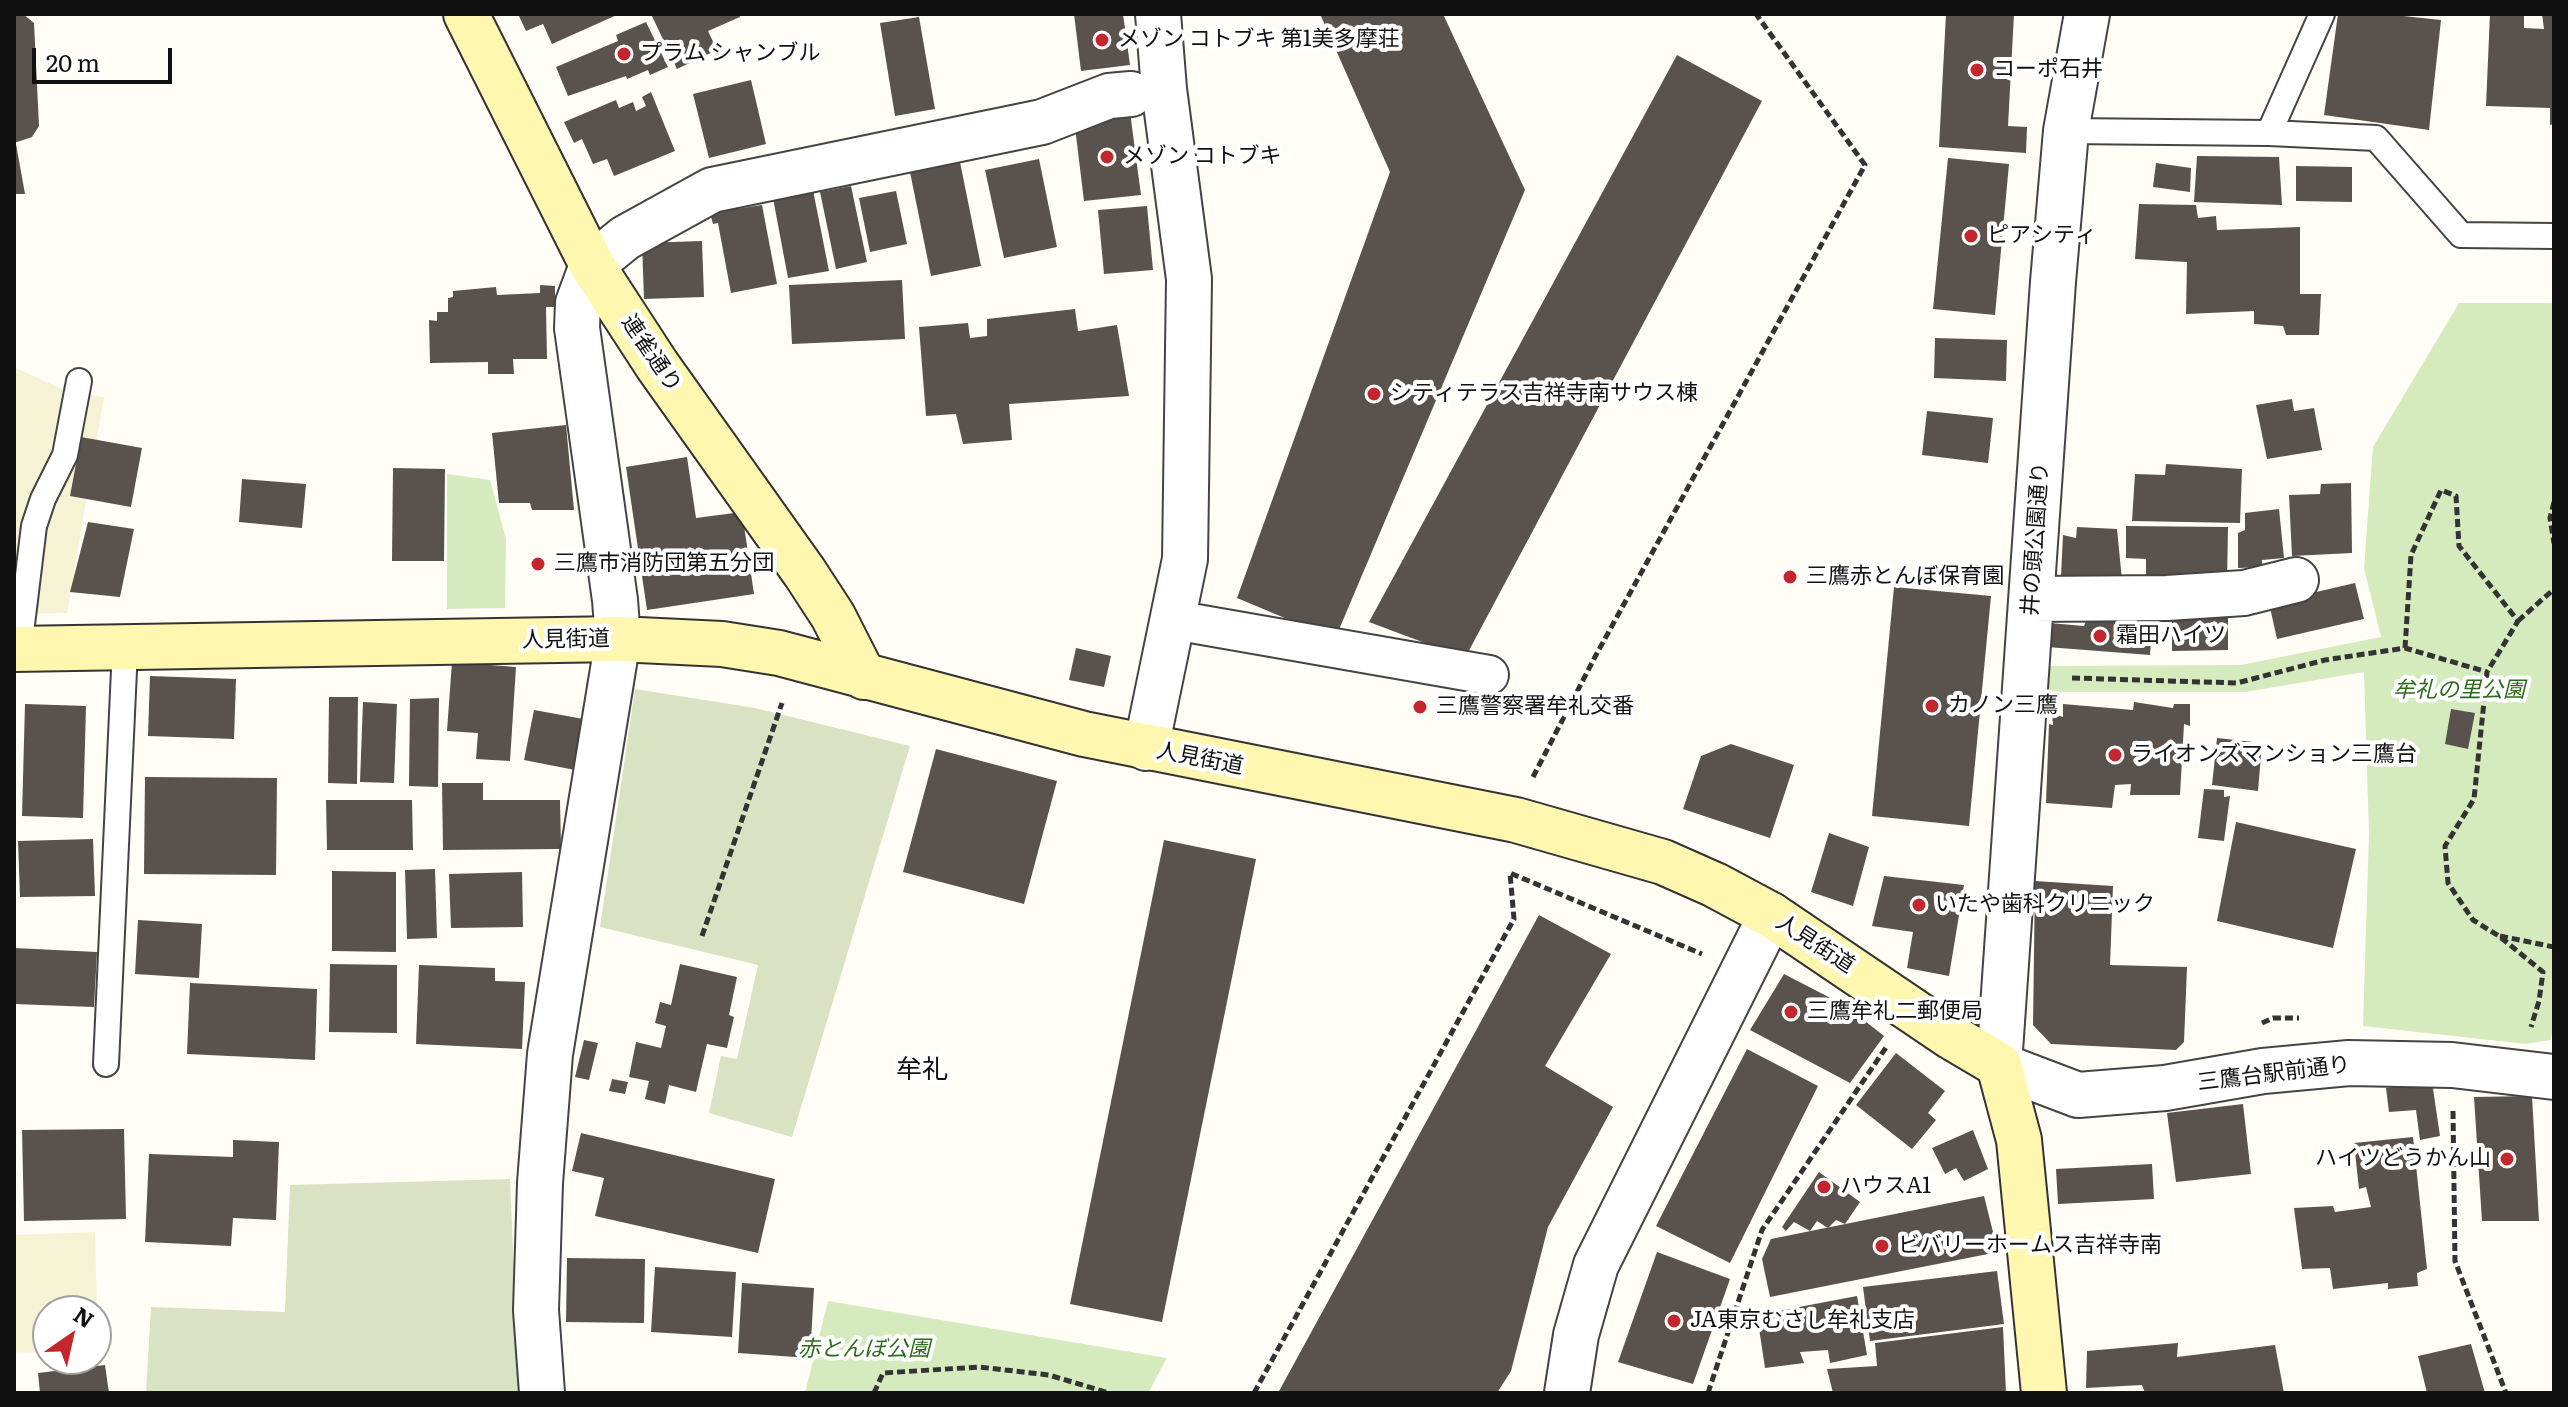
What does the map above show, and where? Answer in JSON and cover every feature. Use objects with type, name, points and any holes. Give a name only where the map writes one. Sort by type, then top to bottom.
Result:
[{"type":"main road","name":"連雀通り","points":[[466,14],[592,265],[657,365],[805,573],[833,616],[864,677]]},
{"type":"main road","name":"人見街道","points":[[17,649],[618,639],[722,644],[779,653],[1146,748],[1516,820],[1663,862],[1771,915],[1950,1036],[1999,1065]]},
{"type":"main road","points":[[1999,1065],[2019,1140],[2044,1393]]},
{"type":"street","points":[[1146,748],[1185,559],[1186,528],[1189,279],[1164,89],[1158,14]]},
{"type":"street","name":"井の頭公園通り","points":[[1999,1065],[2066,131],[2087,14]]},
{"type":"street","points":[[542,1393],[537,1294],[540,1183],[550,1054],[618,639],[577,328],[578,303],[592,265],[625,238],[712,190],[1042,122],[1109,96],[1131,94]]},
{"type":"street","points":[[2032,599],[2167,598],[2244,593],[2296,580]]},
{"type":"street","points":[[1191,623],[1489,675]]},
{"type":"street","points":[[1567,1393],[1576,1335],[1596,1265],[1771,915]]},
{"type":"street","name":"三鷹台駅前通り","points":[[1999,1065],[2078,1095],[2165,1088],[2263,1071],[2349,1063],[2452,1065],[2554,1077]]},
{"type":"lane","points":[[2269,133],[2322,14]]},
{"type":"lane","points":[[2066,131],[2269,133],[2376,138],[2461,235],[2554,236]]},
{"type":"lane","points":[[17,649],[34,526],[43,499],[65,455],[79,381]]},
{"type":"lane","points":[[106,1064],[125,648]]},
{"type":"path","points":[[1528,784],[1539,770],[1596,655],[1865,165],[1756,14]]},
{"type":"path","points":[[2405,648],[2411,555],[2441,490],[2456,496],[2459,546],[2518,621]]},
{"type":"path","points":[[2554,502],[2550,518],[2554,543]]},
{"type":"path","points":[[2531,1029],[2543,972],[2499,936],[2473,920],[2448,883],[2445,846],[2474,799],[2487,672],[2518,621],[2554,589]]},
{"type":"path","points":[[2027,677],[2237,683],[2325,660],[2405,648],[2487,672]]},
{"type":"path","points":[[702,936],[782,703]]},
{"type":"path","points":[[1254,1393],[1514,919],[1510,873],[1714,959]]},
{"type":"path","points":[[2499,936],[2554,947]]},
{"type":"path","points":[[1708,1393],[1762,1230],[1913,1009]]},
{"type":"path","points":[[2452,1065],[2455,1261],[2506,1393]]},
{"type":"path","points":[[874,1393],[883,1373],[979,1367],[1049,1375],[1109,1393]]},
{"type":"shaded area","points":[[14,367],[66,391],[104,397],[67,613],[14,614]]},
{"type":"shaded area","points":[[95,1232],[97,1295],[32,1295],[32,1353],[14,1352],[14,1235]]},
{"type":"green space","name":"牟礼の里公園","points":[[2459,303],[2554,303],[2554,1029],[2550,1040],[2526,1044],[2363,1026],[2369,833],[2364,672],[2245,692],[2045,692],[2047,666],[2241,665],[2381,637],[2364,568],[2373,447]]},
{"type":"green space","points":[[447,474],[490,480],[506,539],[505,608],[447,609]]},
{"type":"green space","points":[[635,689],[755,708],[910,746],[792,1137],[709,1113],[721,1056],[737,1059],[758,965],[600,927]]},
{"type":"green space","points":[[510,1179],[519,1393],[146,1393],[151,1307],[285,1312],[290,1185]]},
{"type":"green space","name":"赤とんぼ公園","points":[[828,1301],[1167,1358],[1148,1393],[805,1393]]},
{"type":"building","points":[[14,14],[23,14],[34,23],[39,126],[32,137],[14,143]]},
{"type":"building","points":[[518,14],[619,14],[552,44],[543,24],[526,31]]},
{"type":"building","points":[[651,14],[739,14],[740,17],[708,31],[717,50],[677,69]]},
{"type":"building","name":"メゾン コトブキ 第1美多摩荘","points":[[1074,14],[1123,14],[1130,65],[1081,71]]},
{"type":"building","name":"シティテラス吉祥寺南サウス棟","points":[[1320,14],[1443,14],[1525,190],[1335,639],[1237,598],[1390,172]]},
{"type":"building","name":"コーポ石井","points":[[1946,14],[2014,14],[2008,126],[2027,127],[2026,153],[1939,147]]},
{"type":"building","points":[[2338,14],[2385,14],[2441,20],[2429,130],[2324,115]]},
{"type":"building","points":[[2490,14],[2524,15],[2524,28],[2544,29],[2542,14],[2554,15],[2554,124],[2550,125],[2550,108],[2486,106]]},
{"type":"building","points":[[919,17],[935,109],[895,116],[880,23]]},
{"type":"building","name":"プラム シャンブル","points":[[646,22],[668,67],[650,75],[648,70],[627,79],[626,76],[568,96],[556,67],[618,41],[616,35]]},
{"type":"building","points":[[1677,55],[1762,101],[1465,658],[1369,622]]},
{"type":"building","points":[[751,80],[766,144],[709,158],[693,94]]},
{"type":"building","points":[[651,92],[675,151],[614,176],[607,159],[593,164],[582,139],[574,143],[564,122],[616,100],[619,108],[633,102],[636,111],[646,106],[642,97]]},
{"type":"building","name":"メゾン コトブキ","points":[[1130,112],[1141,195],[1084,201],[1074,119]]},
{"type":"building","points":[[16,144],[25,194],[14,194]]},
{"type":"building","points":[[2197,156],[2279,157],[2282,205],[2194,202]]},
{"type":"building","name":"ピアシティ","points":[[1948,158],[2009,164],[1995,315],[1933,309]]},
{"type":"building","points":[[1039,159],[1057,247],[1004,258],[985,170]]},
{"type":"building","points":[[960,162],[981,266],[931,276],[910,172]]},
{"type":"building","points":[[2156,163],[2191,168],[2190,192],[2153,187]]},
{"type":"building","points":[[2296,166],[2352,167],[2352,202],[2296,201]]},
{"type":"building","points":[[812,185],[829,271],[788,278],[772,193]]},
{"type":"building","points":[[851,186],[867,262],[836,269],[820,192]]},
{"type":"building","points":[[896,191],[907,244],[870,252],[859,198]]},
{"type":"building","points":[[2139,204],[2196,205],[2198,218],[2216,216],[2217,230],[2300,227],[2300,294],[2321,294],[2319,335],[2286,335],[2283,326],[2254,324],[2254,311],[2186,314],[2187,262],[2135,259]]},
{"type":"building","points":[[762,205],[777,284],[731,293],[718,223],[713,224],[710,213]]},
{"type":"building","points":[[1147,206],[1153,270],[1104,274],[1098,210]]},
{"type":"building","points":[[702,241],[704,297],[644,299],[642,243]]},
{"type":"building","points":[[902,280],[905,339],[792,344],[789,285]]},
{"type":"building","points":[[540,285],[555,286],[555,307],[546,307],[547,359],[513,359],[514,374],[488,374],[488,362],[430,363],[429,320],[437,321],[437,312],[448,312],[448,298],[453,297],[453,291],[496,287],[497,295],[540,293]]},
{"type":"building","points":[[1075,309],[1078,331],[1117,325],[1129,396],[1009,404],[1012,440],[963,444],[956,414],[926,416],[919,327],[968,323],[970,338],[987,336],[987,319]]},
{"type":"building","points":[[1935,338],[2007,340],[2006,381],[1934,378]]},
{"type":"building","points":[[2292,399],[2294,411],[2314,408],[2322,450],[2267,459],[2256,405]]},
{"type":"building","points":[[1927,411],[1993,418],[1988,463],[1922,455]]},
{"type":"building","points":[[566,425],[574,510],[532,510],[530,503],[499,503],[492,433]]},
{"type":"building","points":[[81,437],[142,448],[131,507],[70,496]]},
{"type":"building","points":[[687,457],[696,518],[742,512],[754,594],[647,610],[626,467]]},
{"type":"building","points":[[2166,464],[2242,469],[2240,523],[2132,521],[2135,474],[2165,475]]},
{"type":"building","points":[[393,468],[445,469],[444,561],[392,561]]},
{"type":"building","points":[[242,479],[306,484],[302,528],[239,522]]},
{"type":"building","points":[[2351,483],[2352,553],[2292,556],[2289,495],[2320,494],[2321,484]]},
{"type":"building","points":[[2279,509],[2284,558],[2262,560],[2262,567],[2238,568],[2238,533],[2245,530],[2245,513]]},
{"type":"building","points":[[88,522],[134,529],[120,597],[70,592]]},
{"type":"building","points":[[2126,526],[2228,527],[2227,582],[2146,580],[2146,559],[2126,558]]},
{"type":"building","points":[[2077,527],[2117,529],[2122,580],[2061,576],[2063,535],[2076,538]]},
{"type":"building","points":[[2355,583],[2364,619],[2277,639],[2269,603]]},
{"type":"building","name":"カノン三鷹","points":[[1894,587],[1991,596],[1969,826],[1872,816]]},
{"type":"building","points":[[2228,616],[2228,650],[2172,651],[2172,617]]},
{"type":"building","name":"霜田ハイツ","points":[[2087,619],[2152,624],[2150,655],[2047,647],[2049,623],[2084,626]]},
{"type":"building","points":[[1076,648],[1111,656],[1104,687],[1069,680]]},
{"type":"building","points":[[452,662],[516,667],[510,761],[476,759],[478,733],[447,731]]},
{"type":"building","points":[[150,676],[236,679],[234,739],[148,736]]},
{"type":"building","points":[[329,697],[358,697],[357,784],[328,783]]},
{"type":"building","points":[[439,698],[438,787],[409,786],[410,699]]},
{"type":"building","points":[[363,702],[397,704],[394,783],[360,782]]},
{"type":"building","name":"ライオンズマンション三鷹台","points":[[2134,702],[2173,708],[2174,704],[2190,704],[2190,726],[2184,724],[2180,795],[2130,795],[2131,784],[2115,785],[2112,808],[2046,803],[2052,713],[2063,717],[2063,704],[2133,710]]},
{"type":"building","points":[[25,704],[86,706],[83,818],[22,816]]},
{"type":"building","points":[[2451,709],[2475,713],[2468,749],[2445,744]]},
{"type":"building","points":[[534,710],[589,720],[580,771],[524,760]]},
{"type":"building","points":[[2217,738],[2262,743],[2258,791],[2212,785]]},
{"type":"building","points":[[1731,744],[1794,765],[1770,838],[1683,809],[1701,756]]},
{"type":"building","points":[[936,749],[1057,781],[1024,904],[903,872]]},
{"type":"building","points":[[145,777],[277,778],[276,875],[144,874]]},
{"type":"building","points":[[442,783],[483,783],[483,800],[560,800],[561,849],[443,850]]},
{"type":"building","points":[[2204,789],[2224,790],[2224,797],[2230,796],[2224,841],[2198,838]]},
{"type":"building","points":[[326,800],[412,800],[413,850],[327,850]]},
{"type":"building","points":[[2236,822],[2356,849],[2333,948],[2217,921]]},
{"type":"building","points":[[1829,833],[1869,847],[1853,906],[1811,892]]},
{"type":"building","points":[[93,839],[95,896],[20,897],[18,841]]},
{"type":"building","points":[[1164,840],[1256,859],[1162,1322],[1070,1304]]},
{"type":"building","points":[[435,869],[437,938],[407,939],[405,870]]},
{"type":"building","points":[[332,871],[396,872],[396,952],[332,951]]},
{"type":"building","points":[[522,872],[523,927],[451,928],[449,874]]},
{"type":"building","name":"いたや歯科クリニック","points":[[1884,876],[1964,885],[1949,976],[1907,968],[1913,932],[1872,926]]},
{"type":"building","points":[[2035,881],[2113,886],[2110,965],[2187,967],[2184,1042],[2176,1050],[2051,1044],[2033,1025]]},
{"type":"building","points":[[1539,915],[1611,954],[1545,1066],[1613,1107],[1548,1227],[1511,1371],[1497,1393],[1278,1393]]},
{"type":"building","points":[[138,920],[202,924],[199,978],[135,974]]},
{"type":"building","points":[[14,948],[97,952],[94,1007],[14,1004]]},
{"type":"building","points":[[330,964],[397,965],[397,1033],[329,1032]]},
{"type":"building","points":[[680,964],[737,977],[729,1015],[734,1017],[727,1048],[707,1044],[696,1092],[669,1085],[665,1104],[645,1099],[649,1081],[629,1077],[636,1042],[661,1048],[666,1026],[655,1023],[660,1002],[671,1005]]},
{"type":"building","points":[[419,965],[495,968],[495,981],[525,982],[522,1049],[416,1044]]},
{"type":"building","points":[[1784,974],[1846,1006],[1884,1036],[1850,1083],[1750,1030]]},
{"type":"building","points":[[190,983],[317,989],[315,1060],[187,1054]]},
{"type":"building","points":[[584,1040],[598,1043],[589,1080],[575,1077]]},
{"type":"building","points":[[1747,1049],[1818,1086],[1730,1263],[1656,1226]]},
{"type":"building","points":[[1896,1053],[1945,1091],[1928,1113],[1936,1120],[1912,1149],[1856,1105]]},
{"type":"building","points":[[612,1079],[628,1082],[625,1094],[609,1091]]},
{"type":"building","points":[[2432,1082],[2440,1136],[2420,1140],[2416,1110],[2389,1112],[2386,1088]]},
{"type":"building","name":"ハイツどうかん山","points":[[2532,1096],[2539,1221],[2482,1221],[2474,1097]]},
{"type":"building","points":[[2243,1104],[2251,1174],[2176,1182],[2167,1113]]},
{"type":"building","points":[[124,1129],[126,1219],[24,1221],[22,1130]]},
{"type":"building","points":[[1973,1130],[1988,1169],[1964,1181],[1956,1168],[1945,1174],[1932,1148]]},
{"type":"building","points":[[581,1133],[775,1179],[758,1253],[595,1216],[604,1178],[572,1171]]},
{"type":"building","points":[[2413,1137],[2427,1269],[2417,1273],[2418,1286],[2388,1289],[2388,1283],[2333,1289],[2330,1268],[2302,1269],[2294,1208],[2333,1206],[2335,1212],[2371,1207],[2366,1187],[2359,1189],[2354,1143]]},
{"type":"building","points":[[233,1140],[279,1142],[276,1220],[233,1218],[231,1246],[145,1242],[149,1154],[233,1157]]},
{"type":"building","points":[[2152,1164],[2154,1199],[2058,1204],[2056,1169]]},
{"type":"building","name":"ハウスA1","points":[[1819,1172],[1860,1202],[1845,1224],[1836,1220],[1828,1228],[1817,1221],[1810,1231],[1794,1222],[1786,1231],[1782,1227]]},
{"type":"building","name":"ビバリーホームス吉祥寺南","points":[[1984,1196],[1998,1252],[1770,1297],[1762,1259],[1771,1239]]},
{"type":"building","name":"JA東京むさし牟礼支店","points":[[1657,1252],[1730,1279],[1693,1384],[1618,1362]]},
{"type":"building","points":[[567,1258],[645,1259],[644,1323],[566,1322]]},
{"type":"building","points":[[655,1267],[736,1272],[732,1337],[651,1332]]},
{"type":"building","points":[[1997,1271],[2004,1324],[1870,1341],[1863,1287]]},
{"type":"building","points":[[742,1283],[814,1288],[810,1358],[738,1353]]},
{"type":"building","points":[[1857,1296],[1867,1355],[1830,1363],[1828,1350],[1800,1352],[1804,1363],[1765,1368],[1757,1315]]},
{"type":"building","points":[[2003,1327],[2006,1393],[1833,1393],[1827,1369],[1877,1366],[1875,1343]]},
{"type":"building","points":[[2178,1343],[2177,1357],[2275,1345],[2284,1393],[2145,1393],[2142,1385],[2086,1388],[2087,1351]]},
{"type":"building","points":[[2471,1344],[2485,1393],[2427,1393],[2418,1356]]},
{"type":"building","points":[[38,1375],[106,1375],[109,1393],[40,1393]]},
{"type":"place","name":"メゾン コトブキ 第1美多摩荘","points":[[1102,40]]},
{"type":"place","name":"プラム シャンブル","points":[[624,54]]},
{"type":"place","name":"コーポ石井","points":[[1977,70]]},
{"type":"place","name":"メゾン コトブキ","points":[[1107,157]]},
{"type":"place","name":"ピアシティ","points":[[1971,236]]},
{"type":"place","name":"シティテラス吉祥寺南サウス棟","points":[[1374,394]]},
{"type":"place","name":"三鷹市消防団第五分団","points":[[538,564]]},
{"type":"place","name":"三鷹赤とんぼ保育園","points":[[1790,577]]},
{"type":"place","name":"霜田ハイツ","points":[[2100,636]]},
{"type":"place","name":"カノン三鷹","points":[[1932,706]]},
{"type":"place","name":"三鷹警察署牟礼交番","points":[[1420,707]]},
{"type":"place","name":"ライオンズマンション三鷹台","points":[[2115,755]]},
{"type":"place","name":"いたや歯科クリニック","points":[[1919,905]]},
{"type":"place","name":"三鷹牟礼二郵便局","points":[[1791,1012]]},
{"type":"place","name":"ハイツどうかん山","points":[[2507,1159]]},
{"type":"place","name":"ハウスA1","points":[[1824,1187]]},
{"type":"place","name":"ビバリーホームス吉祥寺南","points":[[1882,1246]]},
{"type":"place","name":"JA東京むさし牟礼支店","points":[[1674,1321]]},
{"type":"district","name":"牟礼","points":[[922,1070]]}]
